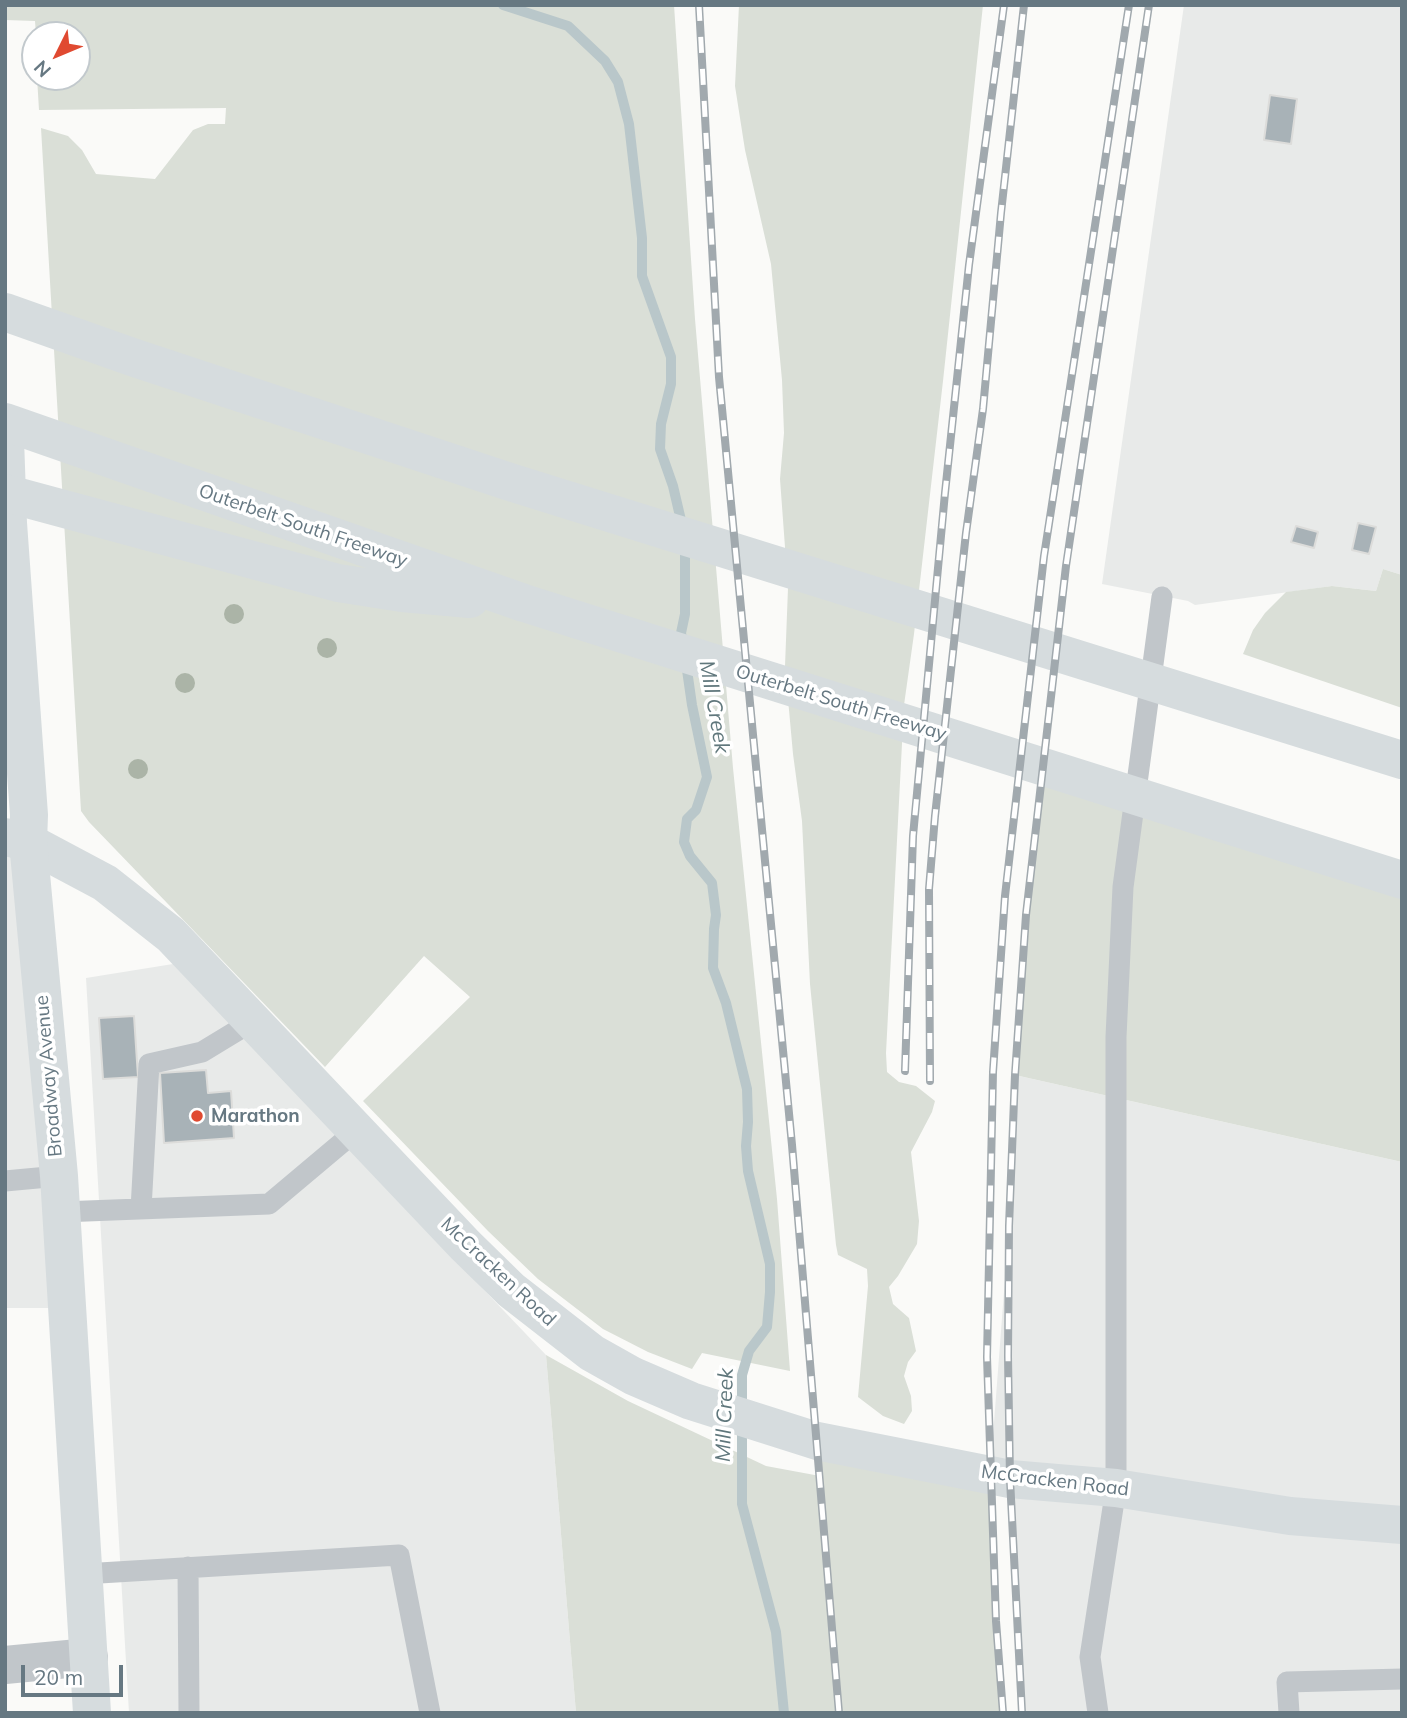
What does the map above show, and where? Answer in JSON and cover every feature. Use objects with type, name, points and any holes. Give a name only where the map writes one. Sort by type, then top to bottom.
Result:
[{"type":"main road","points":[[5,312],[132,357],[510,482],[1402,760]]},
{"type":"main road","name":"Outerbelt South Freeway","points":[[5,422],[524,603],[1402,880]]},
{"type":"main road","name":"Broadway Avenue","points":[[5,439],[8,523],[29,815],[17,839],[60,1194],[92,1713]]},
{"type":"main road","points":[[5,493],[338,583],[402,593],[524,603]]},
{"type":"main road","name":"McCracken Road","points":[[17,839],[105,883],[170,934],[511,1290],[602,1359],[664,1391],[817,1441],[1010,1479],[1116,1488],[1290,1516],[1402,1525]]},
{"type":"street","points":[[5,1665],[89,1657]]},
{"type":"lane","points":[[1098,1713],[1090,1657],[1116,1488],[1116,1037],[1122,887],[1162,597]]},
{"type":"lane","points":[[141,1209],[149,1064],[202,1052],[253,1021]]},
{"type":"lane","points":[[5,1181],[141,1209],[269,1204],[357,1130]]},
{"type":"lane","points":[[83,1574],[399,1555],[430,1713]]},
{"type":"lane","points":[[188,1567],[189,1713]]},
{"type":"lane","points":[[1289,1713],[1286,1682],[1402,1679]]},
{"type":"shaded area","points":[[5,5],[674,5],[695,319],[733,768],[777,1199],[790,1371],[702,1353],[692,1369],[648,1352],[603,1329],[538,1279],[363,1101],[470,997],[424,956],[325,1067],[81,811],[41,128],[68,136],[82,150],[96,174],[155,179],[193,130],[208,124],[225,124],[226,108],[39,110],[38,91],[91,91],[91,21],[5,20]]},
{"type":"shaded area","points":[[739,5],[983,5],[943,381],[904,705],[887,1072],[899,1082],[916,1086],[935,1101],[911,1152],[919,1221],[917,1244],[889,1287],[893,1304],[909,1318],[916,1351],[908,1362],[904,1376],[911,1396],[912,1411],[904,1424],[883,1416],[858,1397],[868,1286],[867,1269],[838,1255],[836,1245],[810,984],[802,821],[785,666],[788,588],[780,479],[784,433],[782,380],[771,264],[745,150],[735,86]]},
{"type":"shaded area","points":[[1184,5],[1402,5],[1402,575],[1383,569],[1376,591],[1332,586],[1195,605],[1188,601],[1102,584]]},
{"type":"shaded area","points":[[1383,569],[1402,575],[1402,708],[1243,654],[1253,630],[1286,592],[1332,586],[1376,591]]},
{"type":"shaded area","points":[[1043,762],[1402,880],[1402,1162],[1015,1075],[1026,915]]},
{"type":"shaded area","points":[[5,837],[28,842],[67,1308],[5,1308]]},
{"type":"shaded area","points":[[173,964],[546,1355],[576,1713],[129,1713],[86,978]]},
{"type":"shaded area","points":[[1015,1075],[1402,1162],[1402,1713],[1022,1713],[1010,1479],[990,1475],[1009,1226]]},
{"type":"shaded area","points":[[546,1355],[628,1401],[766,1466],[820,1476],[817,1441],[990,1475],[1003,1713],[576,1713]]},
{"type":"building","points":[[1270,95],[1297,99],[1291,144],[1264,140]]},
{"type":"building","points":[[1358,523],[1376,527],[1369,554],[1352,550]]},
{"type":"building","points":[[1296,526],[1318,532],[1314,548],[1291,542]]},
{"type":"building","points":[[134,1016],[138,1077],[103,1079],[99,1018]]},
{"type":"building","name":"Marathon","points":[[206,1070],[208,1093],[231,1091],[234,1138],[164,1143],[160,1073]]},
{"type":"waterway","name":"Mill Creek","points":[[503,5],[568,26],[605,61],[618,82],[629,124],[642,238],[642,276],[671,357],[671,384],[661,424],[660,449],[673,486],[683,529]]},
{"type":"waterway","name":"Mill Creek","points":[[683,644],[681,633],[685,614],[685,545]]},
{"type":"waterway","name":"Mill Creek","points":[[686,663],[707,777],[696,810],[687,819],[684,842],[690,856],[712,883],[716,915],[713,968],[726,1003],[747,1089],[748,1171],[770,1264],[767,1327],[749,1351],[742,1375],[742,1409]]},
{"type":"waterway","name":"Mill Creek","points":[[742,1426],[742,1504],[776,1632],[784,1713]]},
{"type":"railway","points":[[699,5],[719,377],[792,1145],[839,1713]]},
{"type":"railway","points":[[905,1071],[913,836],[969,265],[1004,5]]},
{"type":"railway","points":[[930,1081],[929,889],[935,816],[966,533],[983,409],[1024,5]]},
{"type":"railway","points":[[1003,1713],[996,1621],[987,1357],[993,1072],[1005,896],[1044,556],[1129,5]]},
{"type":"railway","points":[[1022,1713],[1010,1479],[1008,1356],[1009,1226],[1015,1075],[1026,915],[1066,566],[1149,5]]},
{"type":"place","name":"Marathon","points":[[197,1116]]}]
